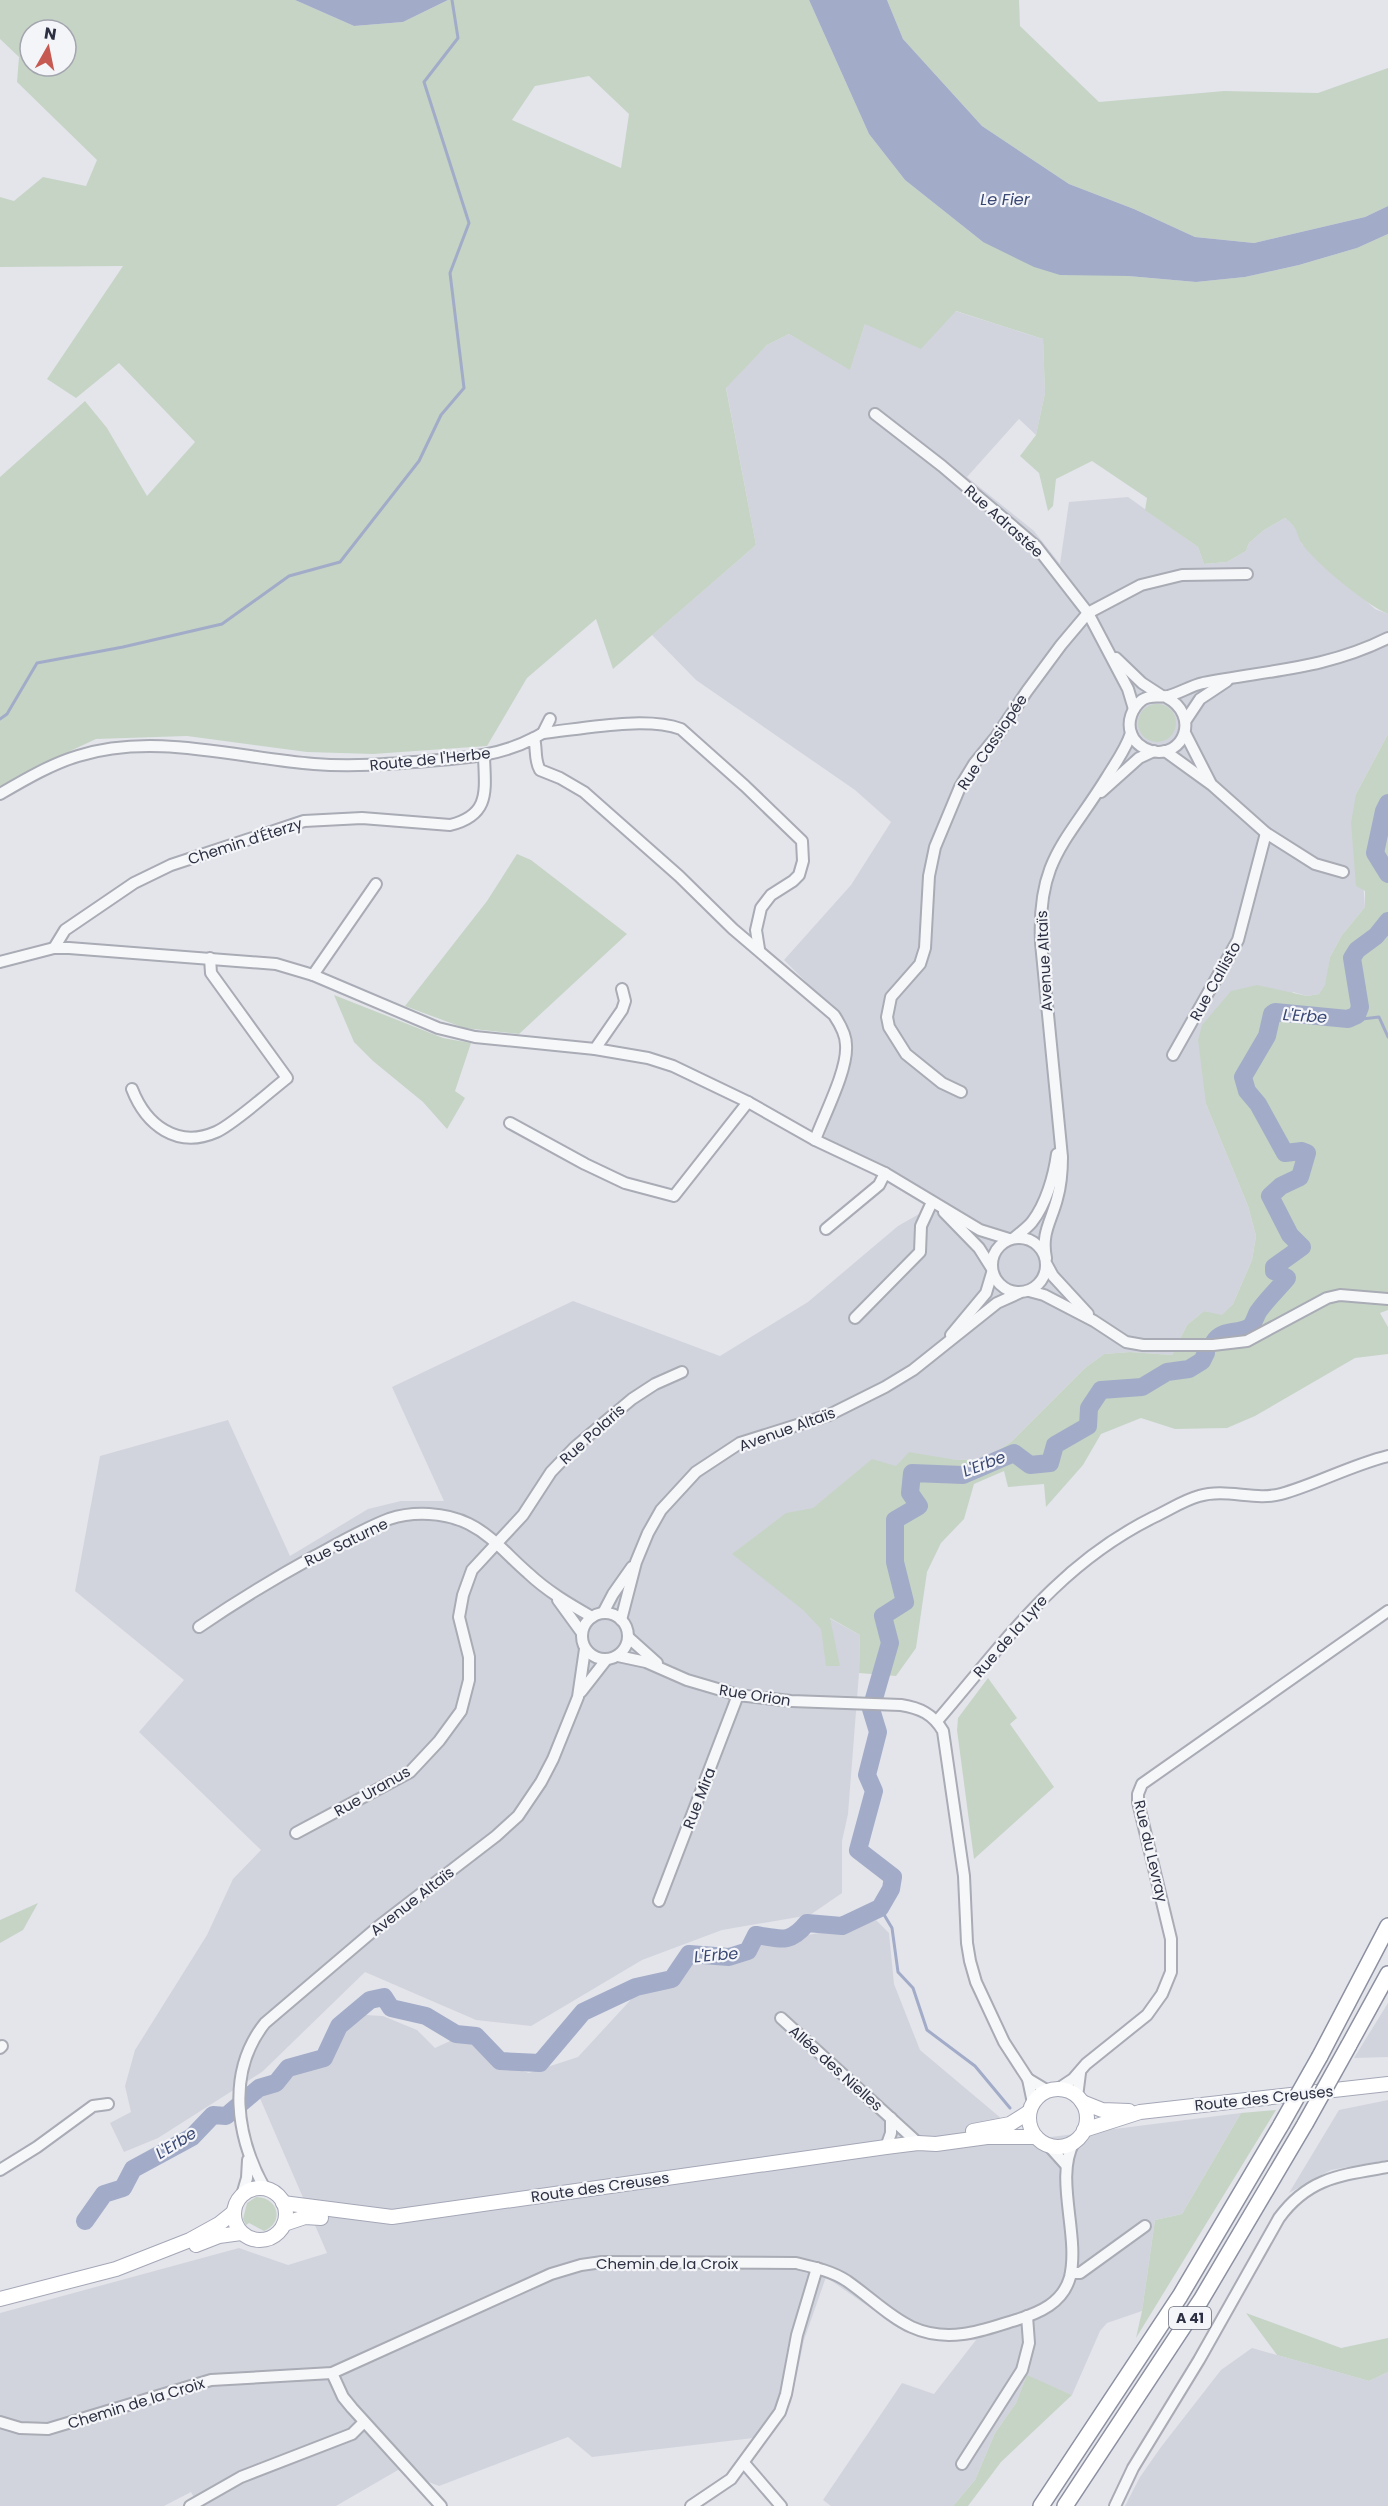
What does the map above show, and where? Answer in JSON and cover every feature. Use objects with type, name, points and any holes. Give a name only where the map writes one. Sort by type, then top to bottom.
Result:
[{"type":"highway","name":"A 41","points":[[1041,2506],[1180,2296],[1320,2056],[1388,1926]]},
{"type":"highway","name":"A 41","points":[[1065,2506],[1201,2300],[1305,2124],[1388,1974]]},
{"type":"main road","name":"Route des Creuses","points":[[1080,2099],[1102,2110],[1140,2112],[1388,2084]]},
{"type":"main road","points":[[1053,2090],[1068,2091],[1080,2099],[1087,2120],[1084,2130],[1074,2142],[1066,2146],[1050,2146],[1036,2137],[1029,2121],[1031,2108],[1039,2096],[1053,2090]]},
{"type":"main road","name":"Route des Creuses","points":[[918,2143],[934,2136],[1010,2124],[1031,2108]]},
{"type":"main road","name":"Route des Creuses","points":[[1084,2130],[1140,2112]]},
{"type":"main road","name":"Route des Creuses","points":[[283,2203],[392,2217],[918,2143],[936,2144],[987,2137],[1036,2137]]},
{"type":"main road","points":[[116,2269],[190,2240],[219,2224],[234,2212],[242,2195],[253,2189],[264,2189],[275,2194],[283,2203],[286,2217],[284,2224],[274,2236],[267,2239],[250,2238],[241,2233],[235,2223],[234,2212]]},
{"type":"main road","points":[[284,2224],[305,2217],[367,2221],[392,2217]]},
{"type":"main road","points":[[0,2299],[169,2256],[219,2236],[241,2233]]},
{"type":"street","name":"Rue Adrastée","points":[[875,414],[942,466],[1036,546],[1088,613],[1128,689],[1134,709]]},
{"type":"street","points":[[1088,613],[1141,585],[1182,575],[1247,574]]},
{"type":"street","name":"Rue Cassiopée","points":[[961,1092],[942,1083],[906,1054],[889,1027],[887,1007],[898,986],[920,964],[926,948],[928,876],[934,847],[956,795],[974,764],[1061,645],[1088,613]]},
{"type":"street","points":[[1185,734],[1177,744],[1166,751],[1154,752],[1144,748],[1131,732],[1130,721],[1134,709],[1143,700],[1164,696],[1202,683],[1322,664],[1361,652],[1388,638]]},
{"type":"street","name":"Rue Adrastée","points":[[1109,651],[1142,683],[1164,696]]},
{"type":"street","points":[[1186,720],[1200,699],[1230,679]]},
{"type":"street","points":[[1164,696],[1176,702],[1183,710],[1186,720],[1185,734],[1212,785]]},
{"type":"street","points":[[550,718],[538,736],[536,762],[540,770],[584,792],[679,876],[733,928],[834,1015],[846,1043],[844,1061],[815,1140]]},
{"type":"street","name":"Route de l'Herbe","points":[[0,794],[64,761],[111,749],[170,747],[314,764],[368,766],[484,756],[514,748],[538,736],[625,725],[672,726],[681,729],[800,837],[804,851],[799,874],[765,901],[756,930]]},
{"type":"street","name":"Avenue Altaïs","points":[[1046,1262],[1045,1229],[1057,1200],[1061,1182],[1062,1157],[1040,918],[1046,879],[1065,835],[1094,798],[1128,744],[1131,732]]},
{"type":"street","points":[[1166,751],[1212,785],[1266,833],[1315,864],[1343,872]]},
{"type":"street","name":"Avenue Altaïs","points":[[1094,798],[1139,758],[1154,752]]},
{"type":"street","name":"Chemin d'Éterzy","points":[[54,948],[65,930],[134,883],[171,865],[304,821],[362,818],[450,825],[464,821],[474,815],[485,796],[484,756]]},
{"type":"street","name":"Rue Callisto","points":[[1173,1056],[1238,940],[1266,833]]},
{"type":"street","points":[[313,975],[376,884]]},
{"type":"street","points":[[733,928],[756,930],[759,949]]},
{"type":"street","points":[[0,962],[54,948],[276,964],[313,975],[438,1028],[475,1037],[595,1049],[648,1058],[673,1066],[747,1102],[815,1140],[885,1173],[980,1230],[1012,1239],[1024,1238],[1034,1242],[1041,1249],[1053,1276],[1094,1321]]},
{"type":"street","points":[[132,1089],[137,1102],[154,1125],[173,1135],[192,1138],[218,1131],[287,1078],[211,973],[210,958]]},
{"type":"street","points":[[595,1049],[622,1010],[625,1001],[622,989]]},
{"type":"street","points":[[510,1123],[625,1183],[674,1196],[747,1102]]},
{"type":"street","name":"Avenue Altaïs","points":[[1012,1239],[1032,1222],[1038,1212],[1053,1174],[1059,1139]]},
{"type":"street","points":[[826,1228],[879,1185],[885,1173]]},
{"type":"street","points":[[936,1204],[979,1248],[1002,1287],[1044,1295],[1094,1321],[1126,1342],[1143,1345],[1232,1344],[1247,1341],[1327,1298],[1342,1295],[1388,1299]]},
{"type":"street","points":[[855,1318],[920,1252],[921,1226],[936,1204]]},
{"type":"street","points":[[992,1270],[996,1250],[1012,1239]]},
{"type":"street","points":[[1024,1292],[1042,1281],[1046,1262]]},
{"type":"street","name":"Avenue Altaïs","points":[[940,1349],[986,1293],[992,1270]]},
{"type":"street","name":"Avenue Altaïs","points":[[603,1613],[613,1594],[636,1562],[661,1510],[676,1492],[715,1458],[740,1443],[806,1423],[856,1402],[913,1371],[997,1303],[1024,1292]]},
{"type":"street","name":"Rue Polaris","points":[[497,1543],[523,1515],[551,1472],[596,1428],[655,1384],[682,1372]]},
{"type":"street","name":"Rue de la Lyre","points":[[937,1721],[1046,1593],[1088,1557],[1125,1532],[1197,1496],[1221,1492],[1275,1496],[1351,1467],[1388,1456]]},
{"type":"street","name":"Rue Saturne","points":[[199,1627],[248,1593],[342,1541],[390,1519],[420,1514],[446,1516],[468,1524],[497,1543],[555,1595],[592,1617]]},
{"type":"street","name":"Rue Uranus","points":[[296,1833],[410,1772],[439,1741],[461,1711],[469,1680],[468,1657],[459,1617],[462,1595],[472,1570],[497,1543]]},
{"type":"street","name":"Avenue Altaïs","points":[[621,1620],[636,1562]]},
{"type":"street","name":"Rue Saturne","points":[[555,1595],[582,1633]]},
{"type":"street","name":"Rue du Levray","points":[[1053,2090],[1080,2073],[1086,2064],[1147,2015],[1162,1994],[1171,1972],[1171,1939],[1137,1802],[1142,1784],[1388,1611]]},
{"type":"street","points":[[603,1613],[611,1614],[621,1620],[626,1626],[628,1637],[624,1650],[618,1656],[606,1660],[591,1655],[585,1649],[582,1633],[584,1626],[592,1617],[603,1613]]},
{"type":"street","name":"Rue Orion","points":[[628,1637],[664,1670]]},
{"type":"street","name":"Avenue Altaïs","points":[[248,2157],[240,2115],[239,2084],[248,2049],[265,2023],[379,1926],[496,1836],[518,1815],[541,1782],[553,1759],[578,1697],[585,1649]]},
{"type":"street","name":"Rue Orion","points":[[618,1656],[634,1658],[687,1680],[738,1695],[791,1701],[915,1707],[937,1721]]},
{"type":"street","name":"Avenue Altaïs","points":[[578,1697],[606,1660]]},
{"type":"street","name":"Rue Mira","points":[[659,1901],[738,1695]]},
{"type":"street","points":[[937,1721],[943,1731],[964,1876],[970,1961],[976,1982],[1004,2042],[1028,2079],[1031,2108]]},
{"type":"street","name":"Allée des Nielles","points":[[782,2018],[918,2143]]},
{"type":"street","points":[[1080,2073],[1080,2099]]},
{"type":"street","points":[[1028,2079],[1053,2090]]},
{"type":"street","points":[[0,2170],[37,2147],[93,2106],[108,2104]]},
{"type":"street","name":"Allée des Nielles","points":[[886,2147],[891,2133],[891,2118]]},
{"type":"street","name":"Chemin de la Croix","points":[[0,2422],[20,2428],[48,2429],[211,2380],[332,2373],[552,2274],[581,2265],[632,2262],[795,2264],[817,2268],[846,2280],[901,2323],[925,2333],[963,2334],[1041,2311],[1056,2300],[1066,2288],[1071,2273],[1072,2242],[1066,2165],[1074,2142]]},
{"type":"street","points":[[1050,2146],[1066,2165]]},
{"type":"street","points":[[248,2157],[264,2189]]},
{"type":"street","points":[[242,2195],[247,2177],[248,2157]]},
{"type":"street","points":[[1115,2506],[1133,2468],[1199,2360],[1279,2218],[1291,2202],[1322,2180],[1388,2167]]},
{"type":"street","points":[[1071,2273],[1080,2272],[1145,2226]]},
{"type":"street","points":[[795,2264],[804,2275],[810,2288]]},
{"type":"street","points":[[691,2506],[725,2485],[744,2463],[780,2412],[786,2394],[797,2335],[817,2268]]},
{"type":"street","points":[[962,2464],[1022,2370],[1029,2343],[1027,2316]]},
{"type":"street","points":[[332,2373],[343,2397],[441,2506]]},
{"type":"street","points":[[189,2506],[240,2477],[352,2434],[364,2422]]},
{"type":"street","points":[[744,2463],[781,2506]]},
{"type":"shaded area","points":[[955,311],[1043,339],[1045,393],[1036,435],[1019,419],[967,477],[1034,531],[1060,564],[1069,502],[1128,497],[1198,547],[1204,564],[1227,562],[1246,551],[1249,543],[1264,530],[1285,518],[1296,526],[1302,544],[1375,609],[1388,614],[1388,734],[1356,794],[1365,907],[1342,935],[1330,957],[1326,985],[1319,994],[1307,996],[1293,992],[1206,1104],[1248,1206],[1256,1236],[1252,1260],[1233,1304],[1222,1316],[1204,1311],[1187,1325],[1172,1355],[1130,1352],[1104,1354],[1085,1368],[1011,1442],[985,1459],[934,1458],[829,1618],[860,1635],[848,1814],[842,1841],[842,1893],[810,1915],[722,1930],[642,1960],[531,2026],[476,2020],[365,1972],[262,2072],[158,2138],[124,2152],[110,2123],[131,2112],[125,2086],[135,2050],[207,1935],[233,1879],[261,1850],[139,1732],[184,1680],[75,1591],[100,1456],[228,1420],[290,1556],[368,1509],[401,1501],[444,1501],[392,1387],[573,1301],[720,1356],[808,1302],[898,1226],[919,1214],[924,1205],[872,1173],[820,1149],[851,1058],[852,1040],[847,1023],[784,960],[851,885],[891,822],[855,790],[696,680],[652,635],[756,545],[726,387],[767,345],[789,334],[850,369],[865,324]]},
{"type":"shaded area","points":[[876,1920],[889,1933],[894,1984],[920,2050],[1027,2140],[1241,2113],[1182,2214],[1155,2220],[1142,2311],[1107,2323],[1100,2331],[1072,2395],[1027,2376],[1016,2403],[995,2433],[975,2480],[953,2506],[831,2506],[823,2500],[902,2383],[934,2394],[976,2340],[954,2341],[905,2332],[826,2277],[804,2340],[791,2402],[770,2436],[592,2457],[568,2437],[439,2486],[398,2470],[336,2506],[199,2506],[191,2492],[164,2506],[0,2506],[0,2313],[239,2248],[288,2265],[327,2253],[259,2096],[277,2087],[293,2071],[325,2062],[339,2032],[366,2015],[383,2016],[417,2030],[435,2048],[450,2041],[477,2042],[490,2060],[529,2073],[578,2057],[637,1993],[676,1983],[690,1962],[723,1965],[743,1960],[762,1943],[847,1928]]},
{"type":"shaded area","points":[[1388,2003],[1388,2057],[1354,2058]]},
{"type":"shaded area","points":[[1388,2100],[1388,2160],[1331,2170],[1289,2193],[1339,2110]]},
{"type":"shaded area","points":[[1252,2348],[1369,2381],[1388,2372],[1388,2506],[1125,2506],[1140,2477],[1161,2447],[1221,2370]]},
{"type":"green space","points":[[0,0],[295,0],[354,26],[403,22],[448,0],[809,0],[869,134],[905,180],[983,242],[1128,276],[1196,282],[1245,277],[1299,265],[1357,248],[1388,234],[1388,614],[1355,593],[1330,573],[1309,553],[1293,526],[1285,518],[1264,530],[1249,543],[1246,551],[1227,562],[1204,564],[1198,547],[1145,510],[1147,498],[1092,461],[1056,479],[1053,506],[1048,511],[1039,473],[1020,456],[1036,435],[1045,393],[1043,339],[956,311],[921,349],[865,324],[850,370],[789,334],[767,345],[726,388],[756,545],[613,669],[596,619],[527,678],[487,746],[373,754],[307,752],[187,736],[96,739],[53,759],[0,790],[0,477],[85,401],[107,428],[147,496],[195,442],[119,363],[76,398],[47,379],[123,266],[0,267],[0,197],[14,201],[43,177],[86,186],[97,160],[17,82],[18,70],[18,78],[78,78],[78,18],[18,18],[18,56],[0,39]],"holes":[[[589,76],[629,114],[621,168],[512,120],[535,86]]]},
{"type":"green space","points":[[887,0],[1019,0],[1020,26],[1099,102],[1224,91],[1318,93],[1388,68],[1388,206],[1365,217],[1254,243],[1195,237],[1134,209],[1069,184],[982,126],[903,39]]},
{"type":"green space","points":[[1157,704],[1164,705],[1170,710],[1175,716],[1175,730],[1170,736],[1164,741],[1157,742],[1150,741],[1144,736],[1139,730],[1138,723],[1139,716],[1144,710],[1150,705]]},
{"type":"green space","points":[[1388,734],[1388,1310],[1380,1313],[1388,1327],[1388,1354],[1355,1358],[1255,1416],[1227,1428],[1175,1429],[1141,1418],[1101,1434],[1083,1465],[1046,1507],[1044,1484],[1008,1487],[1004,1471],[974,1484],[964,1519],[941,1543],[927,1572],[916,1648],[896,1676],[859,1673],[860,1635],[830,1618],[840,1666],[826,1666],[821,1629],[803,1610],[732,1554],[786,1513],[813,1508],[872,1459],[896,1466],[909,1452],[957,1460],[985,1459],[1011,1442],[1085,1368],[1104,1354],[1130,1352],[1172,1355],[1187,1325],[1204,1311],[1222,1315],[1233,1304],[1252,1260],[1256,1236],[1248,1206],[1206,1104],[1198,1040],[1202,1025],[1231,991],[1257,985],[1307,996],[1319,994],[1325,985],[1330,957],[1342,935],[1365,907],[1365,891],[1356,886],[1351,823],[1356,794]]},
{"type":"green space","points":[[517,854],[531,860],[627,934],[519,1034],[464,1028],[405,1006],[487,901]]},
{"type":"green space","points":[[334,995],[443,1038],[471,1043],[455,1091],[465,1098],[447,1129],[423,1102],[373,1061],[354,1042]]},
{"type":"green space","points":[[988,1678],[1017,1718],[1010,1724],[1054,1787],[974,1859],[957,1730],[958,1718]]},
{"type":"green space","points":[[38,1903],[23,1930],[0,1943],[0,1920]]},
{"type":"green space","points":[[1276,2110],[1136,2338],[1155,2220],[1182,2214],[1241,2113]]},
{"type":"green space","points":[[256,2197],[269,2201],[274,2205],[276,2211],[275,2222],[264,2231],[249,2223],[246,2225],[243,2219],[247,2203]]},
{"type":"green space","points":[[1246,2313],[1341,2348],[1388,2338],[1388,2372],[1369,2381],[1277,2355]]},
{"type":"green space","points":[[1027,2375],[1072,2395],[1001,2462],[968,2506],[953,2506],[975,2480],[995,2433],[1016,2403]]},
{"type":"water","points":[[295,0],[448,0],[403,22],[354,26]]},
{"type":"water","name":"Le Fier","points":[[809,0],[887,0],[903,39],[982,126],[1069,184],[1134,209],[1195,237],[1254,243],[1365,217],[1388,206],[1388,234],[1357,248],[1299,265],[1245,277],[1196,282],[1128,276],[1060,275],[1034,267],[983,242],[905,180],[869,134]]},
{"type":"waterway","points":[[0,719],[7,714],[37,663],[123,647],[222,624],[289,576],[340,562],[419,461],[441,415],[464,388],[450,273],[469,223],[424,82],[458,38],[452,0]]},
{"type":"waterway","name":"L'Erbe","points":[[1388,803],[1384,811],[1375,853],[1388,874]]},
{"type":"waterway","name":"L'Erbe","points":[[1214,1342],[1221,1335],[1243,1330],[1252,1325],[1258,1312],[1287,1278],[1274,1271],[1274,1267],[1302,1247],[1290,1235],[1270,1196],[1281,1186],[1300,1177],[1307,1153],[1302,1151],[1285,1153],[1258,1104],[1247,1091],[1243,1077],[1267,1036],[1272,1014],[1275,1012],[1348,1019],[1357,1015],[1360,1007],[1352,958],[1357,950],[1376,936],[1388,921]]},
{"type":"waterway","points":[[1357,1015],[1362,1019],[1379,1017],[1388,1037]]},
{"type":"waterway","name":"L'Erbe","points":[[85,2221],[104,2194],[123,2188],[133,2169],[192,2137],[213,2115],[226,2116],[259,2088],[276,2083],[288,2068],[324,2058],[339,2026],[370,2000],[384,1997],[391,2008],[426,2016],[456,2034],[476,2036],[500,2061],[540,2063],[583,2012],[636,1987],[672,1979],[689,1954],[729,1957],[748,1951],[756,1935],[772,1938],[790,1937],[807,1923],[842,1926],[880,1908],[891,1889],[893,1877],[858,1850],[874,1791],[867,1775],[878,1732],[871,1709],[890,1643],[883,1616],[905,1602],[895,1562],[895,1520],[919,1506],[910,1493],[912,1473],[963,1475],[1014,1453],[1030,1465],[1050,1463],[1055,1445],[1088,1426],[1089,1408],[1101,1390],[1142,1387],[1167,1372],[1189,1369],[1202,1361],[1206,1353]]},
{"type":"waterway","points":[[880,1908],[892,1928],[898,1972],[913,1988],[927,2030],[975,2066],[1010,2108]]}]
